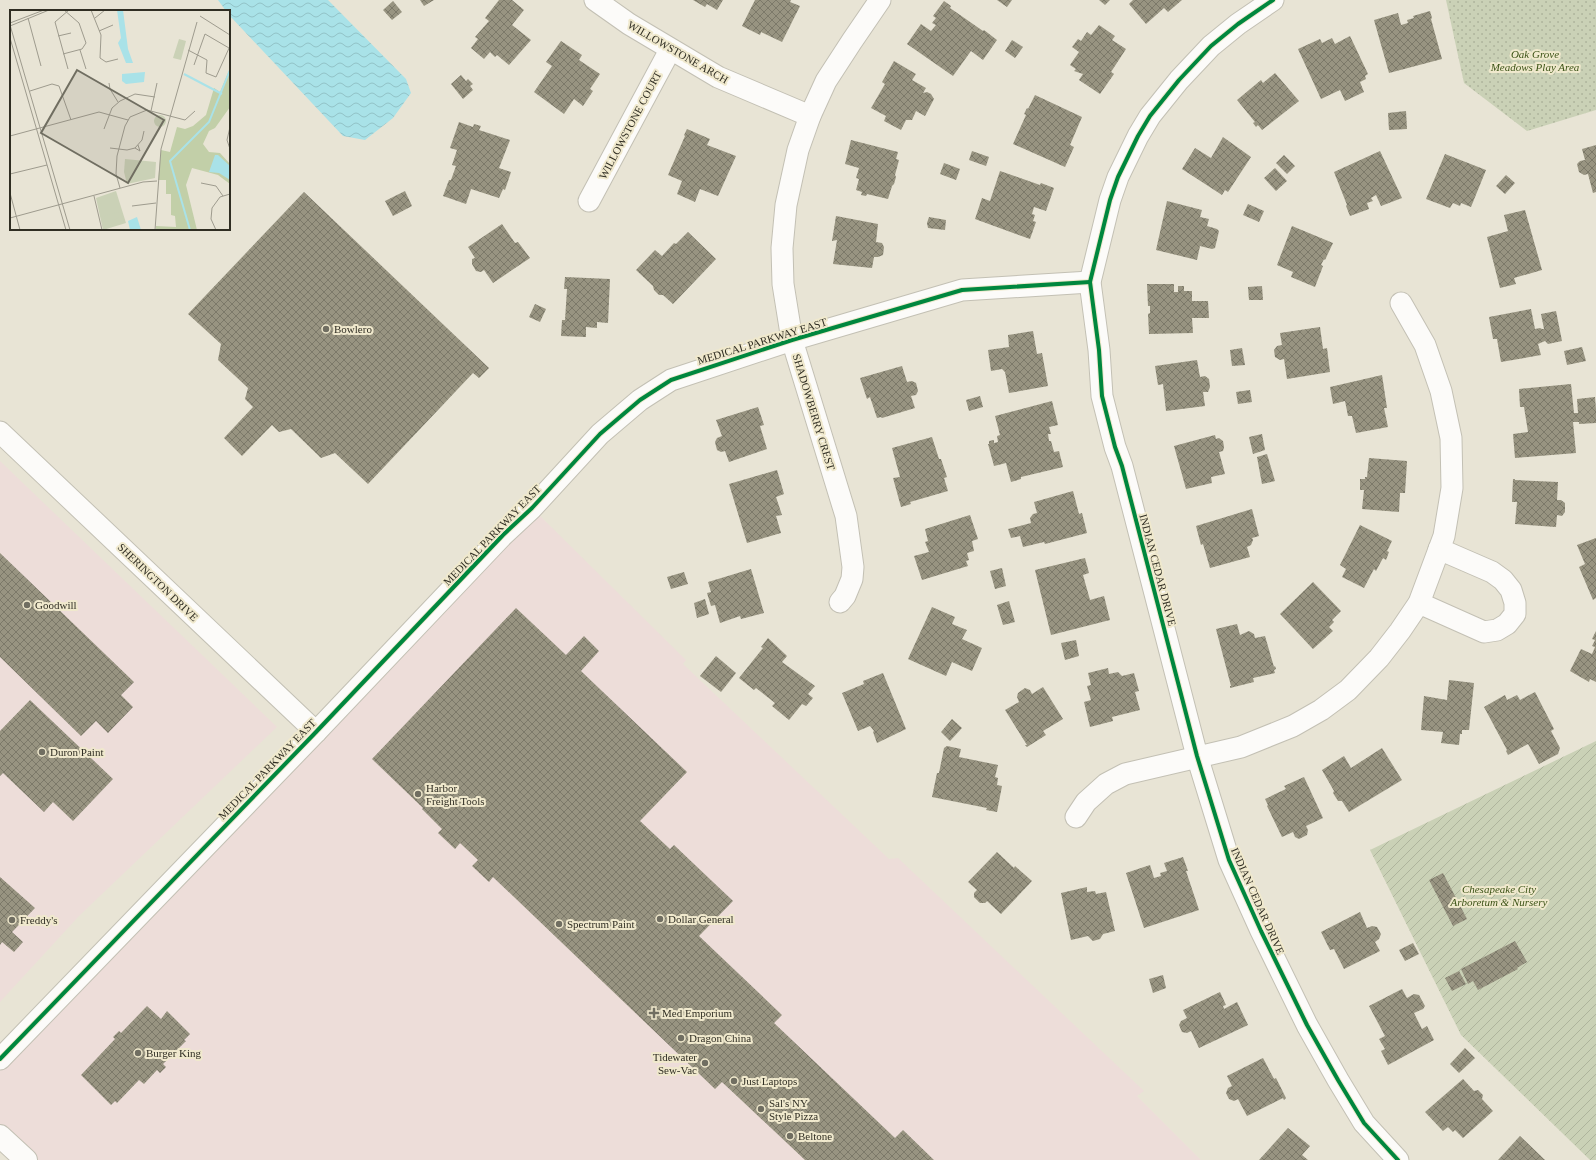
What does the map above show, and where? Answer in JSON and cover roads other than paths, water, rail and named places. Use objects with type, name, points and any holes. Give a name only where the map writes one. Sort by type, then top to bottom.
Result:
[{"type":"main road","points":[[0,1136],[26,1160]]},
{"type":"street","name":"WILLOWSTONE ARCH","points":[[594,0],[670,50],[718,77],[810,116]]},
{"type":"street","name":"SHADOWBERRY CREST","points":[[840,602],[845,596],[852,579],[853,567],[846,516],[792,340],[784,284],[782,248],[786,205],[798,150],[810,116],[826,81],[880,0]]},
{"type":"street","name":"INDIAN CEDAR DRIVE","points":[[1273,0],[1238,24],[1211,46],[1179,80],[1142,129],[1118,177],[1110,200],[1090,282],[1099,350],[1102,396],[1115,447],[1122,466],[1197,756],[1229,860],[1264,938],[1307,1025],[1364,1123],[1398,1160]]},
{"type":"street","name":"WILLOWSTONE COURT","points":[[589,201],[670,50]]},
{"type":"street","name":"MEDICAL PARKWAY EAST","points":[[0,1059],[316,732],[503,535],[532,508],[600,434],[640,400],[671,380],[792,340],[962,290],[1090,282]]},
{"type":"street","points":[[1076,816],[1086,802],[1106,784],[1125,774],[1197,756],[1241,747],[1293,726],[1321,710],[1348,690],[1380,658],[1419,603],[1444,536],[1452,488],[1450,438],[1441,391],[1425,345],[1401,303]]},
{"type":"street","name":"SHERINGTON DRIVE","points":[[0,432],[316,732]]},
{"type":"street","points":[[1419,603],[1484,632],[1497,630],[1507,624],[1515,614],[1515,602],[1511,590],[1503,580],[1492,572],[1439,549]]},
{"type":"water","points":[[218,0],[328,0],[406,79],[411,93],[393,118],[365,140],[343,136],[230,16],[230,10],[225,10]]},
{"type":"place","name":"Bowlero","points":[[326,329]]},
{"type":"place","name":"Goodwill","points":[[27,605]]},
{"type":"place","name":"Duron Paint","points":[[42,752]]},
{"type":"place","name":"Harbor Freight Tools","points":[[418,794]]},
{"type":"place","name":"Dollar General","points":[[660,919]]},
{"type":"place","name":"Freddy's","points":[[12,920]]},
{"type":"place","name":"Spectrum Paint","points":[[559,924]]},
{"type":"place","name":"Med Emporium","points":[[654,1013]]},
{"type":"place","name":"Dragon China","points":[[681,1038]]},
{"type":"place","name":"Burger King","points":[[138,1053]]},
{"type":"place","name":"Tidewater Sew-Vac","points":[[705,1063]]},
{"type":"place","name":"Just Laptops","points":[[734,1081]]},
{"type":"place","name":"Sal's NY Style Pizza","points":[[761,1109]]},
{"type":"place","name":"Beltone","points":[[790,1136]]},
{"type":"park label","name":"Oak Grove Meadows Play Area","points":[[1535,60]]},
{"type":"park label","name":"Chesapeake City Arboretum & Nursery","points":[[1499,895]]}]
